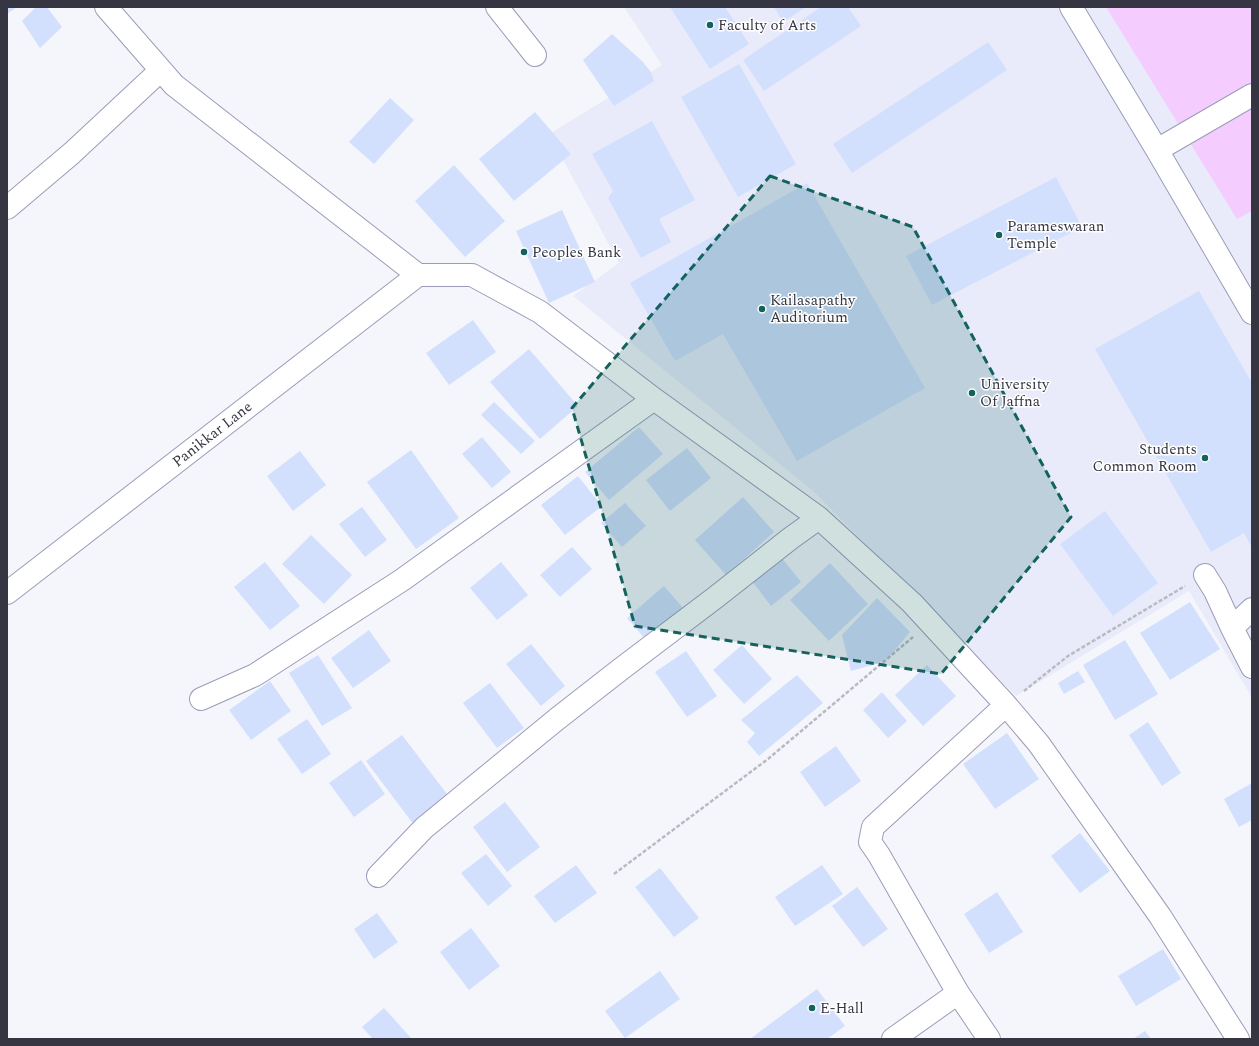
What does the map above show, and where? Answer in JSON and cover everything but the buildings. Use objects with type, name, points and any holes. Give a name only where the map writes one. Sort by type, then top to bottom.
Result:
[{"type":"street","points":[[106,7],[174,85],[418,275],[472,275],[540,312],[654,399],[819,518],[912,603],[1006,705],[1039,744],[1160,916],[1238,1039]]},
{"type":"street","points":[[497,7],[535,55]]},
{"type":"street","points":[[1071,7],[1158,150],[1252,313]]},
{"type":"street","points":[[7,208],[72,153],[161,70]]},
{"type":"street","points":[[1158,150],[1252,95]]},
{"type":"street","name":"Panikkar Lane","points":[[7,593],[418,275]]},
{"type":"street","points":[[201,699],[255,675],[402,580],[654,399]]},
{"type":"street","points":[[378,876],[424,828],[551,724],[791,538],[819,518]]},
{"type":"street","points":[[1205,575],[1215,591],[1252,667]]},
{"type":"street","points":[[1232,628],[1252,609]]},
{"type":"street","points":[[989,1039],[958,993],[879,855],[870,842],[873,827],[1006,705]]},
{"type":"street","points":[[893,1039],[958,993]]},
{"type":"path","points":[[1006,705],[1068,656],[1205,575]]},
{"type":"path","points":[[614,874],[768,759],[930,622]]},
{"type":"highlighted area","points":[[770,176],[913,227],[1071,517],[941,674],[635,626],[572,408]]},
{"type":"shaded area","name":"University Of Jaffna","points":[[624,7],[1252,7],[1252,698],[1189,591],[1016,696],[812,490],[573,296],[619,263],[549,134],[662,65]]},
{"type":"shaded area","points":[[1106,7],[1252,7],[1252,211],[1237,219]]},
{"type":"place","name":"Faculty of Arts","points":[[710,25]]},
{"type":"place","name":"Parameswaran Temple","points":[[999,235]]},
{"type":"place","name":"Peoples Bank","points":[[524,252]]},
{"type":"place","name":"Kailasapathy Auditorium","points":[[762,309]]},
{"type":"place","name":"University Of Jaffna","points":[[972,393]]},
{"type":"place","name":"Students Common Room","points":[[1205,458]]},
{"type":"place","name":"E-Hall","points":[[812,1008]]}]
